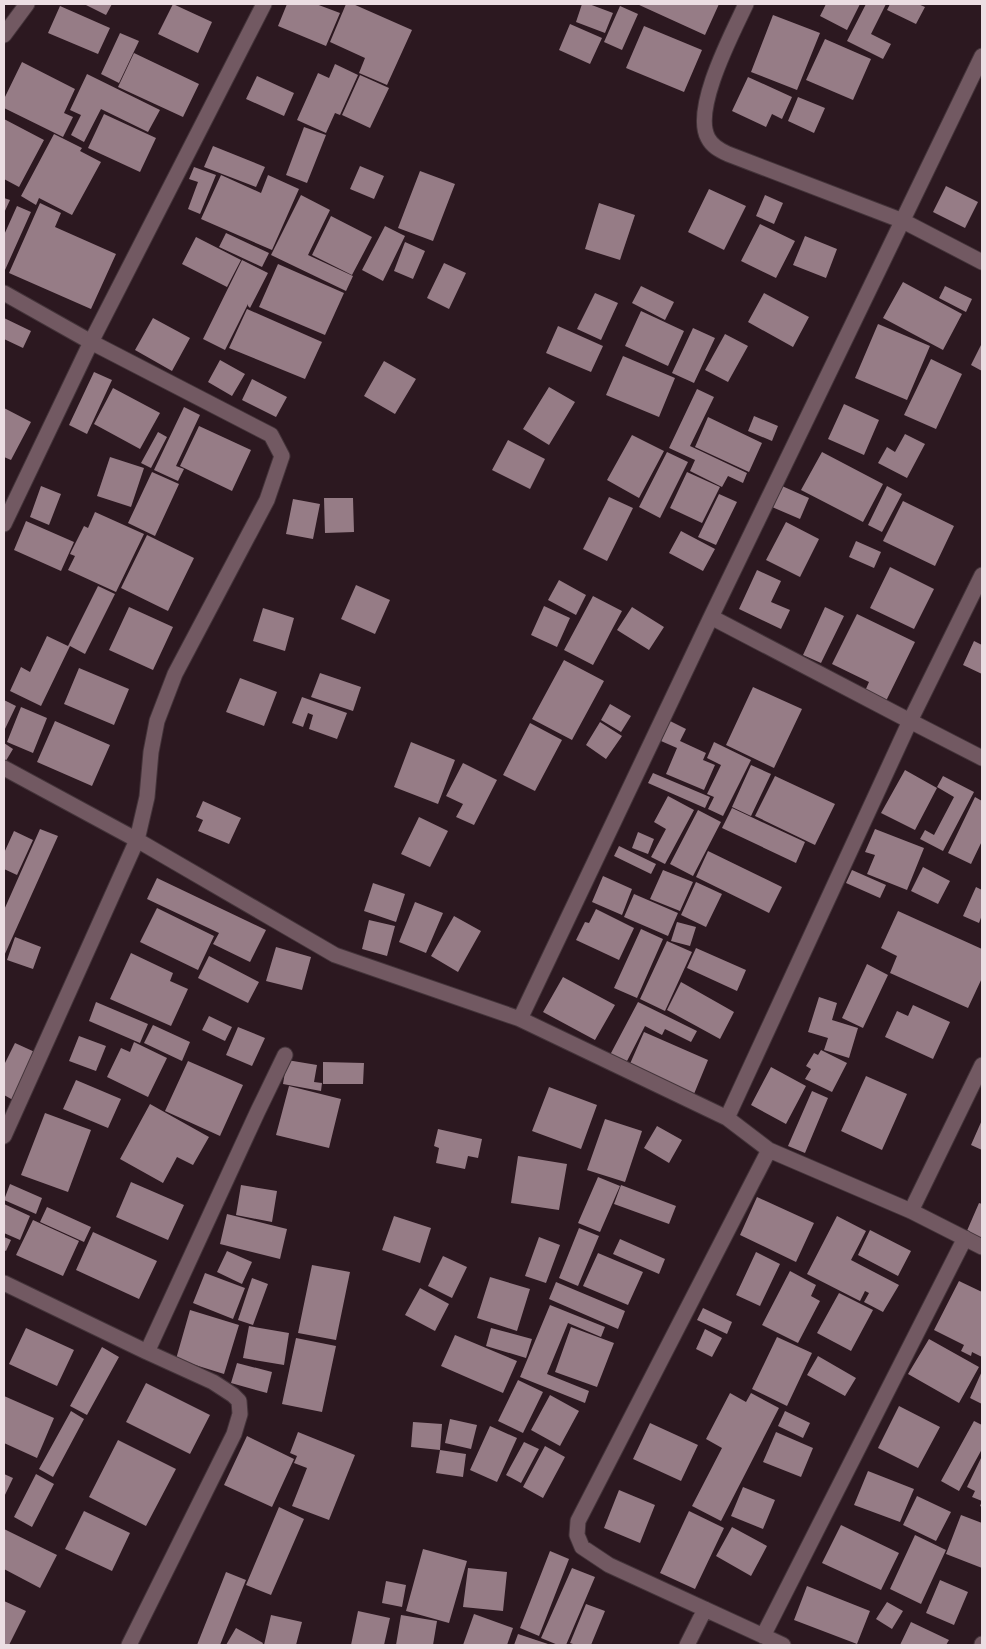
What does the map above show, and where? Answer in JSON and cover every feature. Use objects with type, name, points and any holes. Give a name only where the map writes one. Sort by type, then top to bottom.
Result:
[{"type":"street","points":[[4,35],[27,4]]},
{"type":"street","points":[[4,524],[91,342],[264,4]]},
{"type":"street","points":[[746,4],[720,62],[706,106],[704,122],[707,136],[715,148],[903,221],[982,262]]},
{"type":"street","points":[[520,1019],[711,616],[982,56]]},
{"type":"street","points":[[4,293],[91,342],[271,435],[282,456],[267,500],[175,674],[156,721],[147,797],[137,840],[4,1136]]},
{"type":"street","points":[[727,1118],[910,722],[982,575]]},
{"type":"street","points":[[711,616],[910,722],[982,758]]},
{"type":"street","points":[[4,768],[137,840],[335,955],[520,1019],[727,1118],[768,1150],[911,1211],[982,1247]]},
{"type":"street","points":[[147,1352],[285,1055]]},
{"type":"street","points":[[911,1211],[982,1065]]},
{"type":"street","points":[[768,1150],[578,1521],[577,1535],[582,1546],[609,1565],[782,1645]]},
{"type":"street","points":[[763,1636],[965,1238]]},
{"type":"street","points":[[4,1283],[213,1382],[233,1395],[238,1401],[240,1414],[234,1434],[129,1645]]},
{"type":"street","points":[[688,1645],[705,1610]]},
{"type":"building","points":[[84,4],[112,4],[106,15]]},
{"type":"building","points":[[173,4],[212,22],[198,53],[158,34]]},
{"type":"building","points":[[287,4],[316,4],[340,13],[326,46],[278,26]]},
{"type":"building","points":[[346,4],[353,4],[412,30],[387,85],[359,73],[365,58],[330,42]]},
{"type":"building","points":[[582,4],[589,4],[613,13],[605,33],[576,22]]},
{"type":"building","points":[[637,4],[719,4],[705,35]]},
{"type":"building","points":[[826,4],[860,4],[847,30],[820,16]]},
{"type":"building","points":[[866,4],[886,4],[871,34],[891,44],[883,59],[847,41]]},
{"type":"building","points":[[890,4],[918,4],[925,7],[916,24],[887,10]]},
{"type":"building","points":[[60,6],[110,28],[98,54],[48,33]]},
{"type":"building","points":[[620,6],[638,14],[622,50],[604,42]]},
{"type":"building","points":[[773,15],[820,33],[797,90],[751,72]]},
{"type":"building","points":[[570,24],[602,38],[590,64],[559,50]]},
{"type":"building","points":[[644,26],[702,50],[684,92],[626,68]]},
{"type":"building","points":[[120,33],[139,41],[119,83],[101,74]]},
{"type":"building","points":[[825,39],[871,59],[853,100],[806,80]]},
{"type":"building","points":[[134,53],[199,84],[183,117],[118,87]]},
{"type":"building","points":[[22,62],[75,89],[64,113],[73,117],[63,137],[4,108],[4,99]]},
{"type":"building","points":[[335,64],[358,75],[340,115],[335,113],[326,133],[297,120],[318,73],[329,78]]},
{"type":"building","points":[[87,74],[160,110],[148,132],[101,109],[84,142],[71,135],[81,115],[70,110]]},
{"type":"building","points":[[360,75],[389,88],[370,128],[342,115]]},
{"type":"building","points":[[257,76],[294,93],[284,116],[246,99]]},
{"type":"building","points":[[748,77],[792,97],[782,119],[772,114],[766,127],[732,111]]},
{"type":"building","points":[[798,97],[825,108],[814,133],[788,121]]},
{"type":"building","points":[[104,114],[156,138],[140,172],[88,148]]},
{"type":"building","points":[[4,119],[44,140],[19,187],[4,179]]},
{"type":"building","points":[[304,127],[326,135],[307,183],[286,175]]},
{"type":"building","points":[[54,134],[82,148],[80,151],[101,162],[72,215],[39,198],[36,205],[21,196]]},
{"type":"building","points":[[213,146],[265,167],[256,187],[204,167]]},
{"type":"building","points":[[360,166],[384,176],[374,199],[350,189]]},
{"type":"building","points":[[194,167],[216,175],[200,214],[188,209],[198,182],[189,179]]},
{"type":"building","points":[[420,171],[455,184],[433,241],[398,228]]},
{"type":"building","points":[[221,175],[261,193],[268,175],[299,189],[272,250],[201,219]]},
{"type":"building","points":[[946,186],[978,202],[965,228],[933,212]]},
{"type":"building","points":[[709,189],[746,206],[724,250],[688,232]]},
{"type":"building","points":[[301,195],[330,210],[308,255],[353,276],[346,291],[271,255]]},
{"type":"building","points":[[765,195],[783,203],[774,224],[756,216]]},
{"type":"building","points":[[4,198],[10,200],[4,213]]},
{"type":"building","points":[[40,203],[61,213],[55,227],[116,254],[91,309],[9,273]]},
{"type":"building","points":[[599,203],[635,215],[620,260],[585,249]]},
{"type":"building","points":[[17,206],[31,212],[5,270],[4,235]]},
{"type":"building","points":[[331,216],[372,237],[352,275],[312,255]]},
{"type":"building","points":[[760,224],[795,241],[776,278],[741,261]]},
{"type":"building","points":[[385,226],[405,236],[383,281],[362,270]]},
{"type":"building","points":[[226,233],[269,253],[262,267],[219,247]]},
{"type":"building","points":[[805,236],[837,249],[826,278],[793,265]]},
{"type":"building","points":[[196,237],[241,260],[227,287],[182,264]]},
{"type":"building","points":[[405,242],[425,251],[413,279],[394,271]]},
{"type":"building","points":[[242,260],[268,273],[250,308],[248,304],[225,350],[203,339]]},
{"type":"building","points":[[444,263],[466,273],[449,309],[427,298]]},
{"type":"building","points":[[278,264],[344,293],[325,335],[259,307]]},
{"type":"building","points":[[903,282],[962,314],[943,350],[883,318]]},
{"type":"building","points":[[641,286],[674,302],[665,320],[632,303]]},
{"type":"building","points":[[945,286],[972,299],[966,312],[939,298]]},
{"type":"building","points":[[595,293],[618,303],[601,340],[577,329]]},
{"type":"building","points":[[764,293],[809,317],[793,347],[748,322]]},
{"type":"building","points":[[247,309],[322,342],[305,379],[229,348]]},
{"type":"building","points":[[641,311],[684,331],[668,366],[625,346]]},
{"type":"building","points":[[4,318],[31,331],[23,348],[4,339]]},
{"type":"building","points":[[153,318],[190,338],[172,371],[135,350]]},
{"type":"building","points":[[878,324],[930,346],[907,400],[855,378]]},
{"type":"building","points":[[558,326],[603,346],[591,372],[546,353]]},
{"type":"building","points":[[693,328],[715,338],[694,383],[672,373]]},
{"type":"building","points":[[725,334],[748,346],[728,382],[705,370]]},
{"type":"building","points":[[982,343],[982,371],[971,365]]},
{"type":"building","points":[[623,356],[675,378],[659,417],[606,395]]},
{"type":"building","points":[[931,359],[962,374],[936,429],[904,415]]},
{"type":"building","points":[[220,360],[245,374],[232,396],[208,382]]},
{"type":"building","points":[[384,361],[416,379],[395,414],[364,396]]},
{"type":"building","points":[[94,372],[112,380],[87,434],[69,425]]},
{"type":"building","points":[[252,379],[287,397],[276,417],[242,400]]},
{"type":"building","points":[[549,387],[575,402],[549,445],[523,429]]},
{"type":"building","points":[[113,388],[160,413],[140,449],[94,424]]},
{"type":"building","points":[[697,389],[714,397],[690,446],[747,473],[743,483],[728,476],[722,487],[690,471],[695,460],[669,448]]},
{"type":"building","points":[[844,404],[879,420],[864,455],[828,439]]},
{"type":"building","points":[[184,407],[200,415],[176,466],[184,469],[178,481],[154,470]]},
{"type":"building","points":[[4,408],[31,422],[11,460],[4,457]]},
{"type":"building","points":[[754,416],[778,426],[772,441],[748,431]]},
{"type":"building","points":[[708,417],[762,443],[749,472],[695,447]]},
{"type":"building","points":[[199,426],[251,450],[232,491],[180,466]]},
{"type":"building","points":[[158,432],[167,437],[151,468],[141,463]]},
{"type":"building","points":[[905,434],[925,444],[907,478],[878,463],[887,447],[895,452]]},
{"type":"building","points":[[632,435],[664,451],[639,498],[607,480]]},
{"type":"building","points":[[508,440],[545,459],[530,489],[492,470]]},
{"type":"building","points":[[667,452],[688,462],[660,518],[639,507]]},
{"type":"building","points":[[822,452],[883,484],[863,522],[801,490]]},
{"type":"building","points":[[110,457],[144,468],[131,507],[97,496]]},
{"type":"building","points":[[152,472],[179,484],[155,536],[128,523]]},
{"type":"building","points":[[687,472],[720,487],[702,523],[670,508]]},
{"type":"building","points":[[41,486],[61,494],[49,525],[30,517]]},
{"type":"building","points":[[782,486],[809,498],[800,519],[772,507]]},
{"type":"building","points":[[887,486],[902,494],[882,532],[868,525]]},
{"type":"building","points":[[719,494],[737,502],[716,545],[698,537]]},
{"type":"building","points":[[609,497],[633,508],[607,561],[583,549]]},
{"type":"building","points":[[324,498],[353,498],[354,532],[325,533]]},
{"type":"building","points":[[293,499],[320,504],[313,539],[286,534]]},
{"type":"building","points":[[903,501],[954,526],[935,566],[883,541]]},
{"type":"building","points":[[95,512],[144,534],[116,592],[68,570],[75,556],[70,554],[84,526],[88,528]]},
{"type":"building","points":[[26,521],[74,542],[61,571],[14,550]]},
{"type":"building","points":[[786,522],[819,539],[800,577],[766,560]]},
{"type":"building","points":[[681,531],[715,549],[703,571],[669,553]]},
{"type":"building","points":[[147,535],[194,558],[168,611],[121,588]]},
{"type":"building","points":[[856,541],[881,552],[874,568],[849,557]]},
{"type":"building","points":[[890,567],[934,589],[914,629],[870,608]]},
{"type":"building","points":[[757,570],[781,581],[771,602],[790,610],[781,629],[739,609]]},
{"type":"building","points":[[559,580],[586,595],[576,615],[548,600]]},
{"type":"building","points":[[356,585],[390,600],[375,634],[341,619]]},
{"type":"building","points":[[98,586],[115,594],[85,654],[70,646],[41,706],[10,691],[21,667],[30,672],[47,636],[68,646]]},
{"type":"building","points":[[593,596],[622,611],[593,665],[564,650]]},
{"type":"building","points":[[544,606],[570,618],[557,647],[531,635]]},
{"type":"building","points":[[129,607],[173,627],[153,670],[109,650]]},
{"type":"building","points":[[632,607],[664,627],[649,650],[617,630]]},
{"type":"building","points":[[825,607],[844,616],[821,663],[803,655]]},
{"type":"building","points":[[263,608],[294,618],[285,651],[253,641]]},
{"type":"building","points":[[857,614],[915,642],[886,701],[865,691],[869,682],[832,664]]},
{"type":"building","points":[[974,641],[982,645],[982,674],[963,665]]},
{"type":"building","points":[[564,660],[604,681],[572,740],[532,719]]},
{"type":"building","points":[[79,668],[129,689],[114,725],[64,704]]},
{"type":"building","points":[[320,673],[361,687],[353,711],[311,697]]},
{"type":"building","points":[[240,678],[277,692],[264,726],[226,712]]},
{"type":"building","points":[[753,687],[802,709],[774,768],[726,745]]},
{"type":"building","points":[[302,697],[347,713],[337,739],[309,729],[313,715],[308,713],[303,727],[292,723]]},
{"type":"building","points":[[4,700],[16,706],[4,731]]},
{"type":"building","points":[[610,704],[631,716],[621,732],[601,720]]},
{"type":"building","points":[[21,707],[47,718],[33,753],[7,742]]},
{"type":"building","points":[[55,721],[110,745],[92,786],[37,762]]},
{"type":"building","points":[[670,721],[686,729],[680,741],[706,753],[703,760],[715,765],[704,790],[666,774],[677,748],[661,741]]},
{"type":"building","points":[[600,722],[622,736],[606,759],[586,745]]},
{"type":"building","points":[[530,723],[562,740],[535,791],[503,775]]},
{"type":"building","points":[[411,742],[455,760],[438,804],[394,787]]},
{"type":"building","points":[[714,742],[751,760],[723,816],[708,809],[714,797],[707,794],[721,765],[707,758]]},
{"type":"building","points":[[4,743],[13,749],[4,764]]},
{"type":"building","points":[[463,763],[497,780],[474,825],[456,817],[463,804],[446,796]]},
{"type":"building","points":[[751,765],[771,774],[751,816],[732,807]]},
{"type":"building","points":[[905,770],[937,788],[915,830],[881,813]]},
{"type":"building","points":[[653,773],[710,797],[705,808],[648,783]]},
{"type":"building","points":[[775,776],[835,804],[815,845],[755,816]]},
{"type":"building","points":[[943,776],[974,792],[943,851],[920,839],[925,830],[934,835],[954,797],[937,787]]},
{"type":"building","points":[[668,796],[694,810],[665,864],[651,857],[666,829],[654,822]]},
{"type":"building","points":[[975,797],[982,801],[982,841],[971,864],[948,853]]},
{"type":"building","points":[[203,801],[241,818],[229,844],[198,831],[203,820],[196,817]]},
{"type":"building","points":[[732,808],[805,842],[796,863],[722,828]]},
{"type":"building","points":[[698,810],[721,822],[693,876],[670,864]]},
{"type":"building","points":[[419,817],[448,831],[430,867],[401,854]]},
{"type":"building","points":[[40,829],[58,836],[4,956],[4,910]]},
{"type":"building","points":[[875,829],[924,848],[907,890],[867,874],[875,855],[865,852]]},
{"type":"building","points":[[14,831],[33,840],[17,875],[4,869],[4,853]]},
{"type":"building","points":[[638,832],[654,839],[648,854],[632,848]]},
{"type":"building","points":[[619,846],[656,864],[651,874],[614,856]]},
{"type":"building","points":[[708,851],[782,887],[769,913],[696,877]]},
{"type":"building","points":[[923,867],[950,881],[938,904],[911,891]]},
{"type":"building","points":[[663,870],[693,882],[680,911],[650,899]]},
{"type":"building","points":[[852,870],[886,885],[880,898],[846,883]]},
{"type":"building","points":[[603,876],[632,889],[622,915],[592,902]]},
{"type":"building","points":[[157,878],[266,930],[250,962],[213,944],[219,933],[147,899]]},
{"type":"building","points":[[696,882],[722,894],[706,927],[681,915]]},
{"type":"building","points":[[373,883],[405,894],[396,922],[364,911]]},
{"type":"building","points":[[976,887],[982,890],[982,915],[979,923],[963,916]]},
{"type":"building","points":[[634,894],[678,913],[668,936],[624,917]]},
{"type":"building","points":[[415,902],[443,913],[426,953],[399,942]]},
{"type":"building","points":[[157,908],[214,936],[198,970],[140,942]]},
{"type":"building","points":[[596,909],[634,928],[619,960],[576,940],[585,922],[589,923]]},
{"type":"building","points":[[898,911],[982,949],[982,978],[968,1008],[890,973],[897,956],[881,948]]},
{"type":"building","points":[[454,916],[481,931],[458,972],[431,956]]},
{"type":"building","points":[[369,920],[395,926],[387,956],[362,949]]},
{"type":"building","points":[[677,922],[696,927],[690,946],[671,941]]},
{"type":"building","points":[[641,929],[663,939],[637,998],[614,988]]},
{"type":"building","points":[[15,937],[41,947],[33,969],[7,960]]},
{"type":"building","points":[[667,941],[692,952],[665,1011],[640,999]]},
{"type":"building","points":[[276,947],[311,957],[302,990],[266,981]]},
{"type":"building","points":[[696,948],[746,970],[737,991],[687,968]]},
{"type":"building","points":[[131,953],[173,973],[170,981],[188,989],[171,1026],[110,999]]},
{"type":"building","points":[[209,956],[259,982],[248,1003],[198,978]]},
{"type":"building","points":[[867,964],[888,975],[863,1028],[842,1018]]},
{"type":"building","points":[[563,977],[615,1005],[595,1040],[543,1012]]},
{"type":"building","points":[[681,982],[734,1012],[720,1039],[667,1010]]},
{"type":"building","points":[[819,997],[837,1003],[832,1020],[858,1028],[849,1058],[824,1050],[828,1038],[808,1032]]},
{"type":"building","points":[[96,1002],[148,1024],[140,1043],[89,1021]]},
{"type":"building","points":[[638,1002],[697,1031],[691,1042],[665,1029],[662,1035],[645,1026],[626,1063],[610,1055]]},
{"type":"building","points":[[913,1005],[950,1022],[933,1059],[885,1037],[897,1011],[908,1016]]},
{"type":"building","points":[[209,1016],[232,1027],[225,1041],[202,1030]]},
{"type":"building","points":[[153,1025],[190,1042],[182,1061],[144,1043]]},
{"type":"building","points":[[238,1027],[265,1038],[252,1066],[226,1055]]},
{"type":"building","points":[[644,1032],[708,1060],[694,1094],[629,1066]]},
{"type":"building","points":[[79,1036],[106,1046],[96,1071],[69,1061]]},
{"type":"building","points":[[134,1042],[167,1058],[148,1097],[107,1077],[121,1048],[130,1052]]},
{"type":"building","points":[[15,1043],[37,1053],[13,1100],[4,1095],[4,1065]]},
{"type":"building","points":[[821,1050],[847,1063],[832,1092],[805,1079],[811,1069],[806,1066],[814,1053],[818,1055]]},
{"type":"building","points":[[287,1060],[317,1065],[314,1082],[322,1083],[321,1091],[283,1084]]},
{"type":"building","points":[[188,1061],[243,1085],[220,1136],[165,1111]]},
{"type":"building","points":[[323,1062],[364,1063],[363,1084],[323,1084]]},
{"type":"building","points":[[771,1067],[806,1086],[786,1124],[751,1105]]},
{"type":"building","points":[[866,1076],[907,1094],[882,1150],[841,1131]]},
{"type":"building","points":[[76,1080],[121,1099],[108,1128],[63,1109]]},
{"type":"building","points":[[289,1086],[341,1099],[329,1148],[276,1135]]},
{"type":"building","points":[[549,1087],[597,1105],[581,1149],[532,1131]]},
{"type":"building","points":[[812,1091],[828,1098],[805,1153],[788,1146]]},
{"type":"building","points":[[150,1104],[209,1137],[193,1165],[177,1157],[163,1183],[120,1159]]},
{"type":"building","points":[[45,1113],[91,1130],[68,1192],[21,1175]]},
{"type":"building","points":[[605,1119],[642,1131],[625,1182],[587,1170]]},
{"type":"building","points":[[982,1120],[982,1150],[971,1145]]},
{"type":"building","points":[[657,1126],[682,1140],[669,1163],[644,1148]]},
{"type":"building","points":[[438,1129],[482,1139],[478,1158],[468,1156],[465,1169],[436,1163],[439,1148],[434,1146]]},
{"type":"building","points":[[518,1156],[567,1164],[559,1210],[511,1203]]},
{"type":"building","points":[[598,1177],[620,1186],[600,1232],[578,1223]]},
{"type":"building","points":[[131,1182],[184,1205],[168,1240],[116,1217]]},
{"type":"building","points":[[10,1184],[42,1198],[36,1214],[4,1200]]},
{"type":"building","points":[[241,1185],[277,1191],[272,1222],[236,1215]]},
{"type":"building","points":[[621,1185],[676,1206],[669,1224],[614,1204]]},
{"type":"building","points":[[757,1197],[814,1223],[796,1262],[740,1235]]},
{"type":"building","points":[[979,1203],[982,1204],[982,1240],[966,1233]]},
{"type":"building","points":[[4,1204],[30,1216],[20,1240],[4,1233]]},
{"type":"building","points":[[47,1207],[91,1227],[84,1242],[40,1222]]},
{"type":"building","points":[[227,1214],[287,1229],[280,1259],[220,1244]]},
{"type":"building","points":[[394,1216],[431,1228],[420,1263],[382,1250]]},
{"type":"building","points":[[837,1216],[866,1231],[851,1260],[899,1285],[883,1312],[864,1302],[869,1293],[865,1291],[860,1301],[807,1274]]},
{"type":"building","points":[[33,1220],[79,1241],[63,1276],[16,1255]]},
{"type":"building","points":[[579,1228],[599,1236],[578,1286],[559,1278]]},
{"type":"building","points":[[870,1230],[911,1251],[898,1276],[858,1255]]},
{"type":"building","points":[[93,1232],[157,1261],[139,1299],[76,1270]]},
{"type":"building","points":[[4,1237],[11,1240],[6,1251],[4,1250]]},
{"type":"building","points":[[539,1237],[560,1245],[546,1283],[525,1276]]},
{"type":"building","points":[[620,1239],[665,1259],[659,1274],[613,1254]]},
{"type":"building","points":[[227,1251],[252,1262],[242,1284],[217,1272]]},
{"type":"building","points":[[756,1252],[780,1264],[760,1306],[736,1295]]},
{"type":"building","points":[[598,1253],[643,1272],[628,1305],[583,1286]]},
{"type":"building","points":[[443,1256],[467,1267],[452,1298],[428,1286]]},
{"type":"building","points":[[312,1265],[350,1272],[336,1340],[298,1333]]},
{"type":"building","points":[[790,1271],[816,1285],[811,1296],[820,1301],[798,1343],[762,1325]]},
{"type":"building","points":[[205,1273],[245,1288],[233,1319],[193,1303]]},
{"type":"building","points":[[490,1277],[530,1289],[517,1331],[477,1318]]},
{"type":"building","points":[[252,1278],[268,1284],[253,1325],[238,1320]]},
{"type":"building","points":[[959,1281],[982,1292],[982,1357],[972,1352],[971,1356],[961,1351],[964,1345],[934,1330]]},
{"type":"building","points":[[556,1282],[625,1311],[618,1329],[549,1299]]},
{"type":"building","points":[[420,1288],[449,1304],[435,1331],[405,1315]]},
{"type":"building","points":[[839,1293],[873,1310],[851,1351],[817,1333]]},
{"type":"building","points":[[550,1305],[605,1327],[601,1337],[568,1323],[547,1374],[589,1391],[585,1403],[520,1377]]},
{"type":"building","points":[[703,1308],[732,1322],[727,1334],[697,1320]]},
{"type":"building","points":[[190,1310],[239,1325],[224,1374],[176,1359]]},
{"type":"building","points":[[249,1326],[289,1333],[284,1365],[243,1358]]},
{"type":"building","points":[[571,1327],[614,1343],[597,1387],[555,1372]]},
{"type":"building","points":[[26,1328],[74,1350],[57,1386],[9,1364]]},
{"type":"building","points":[[491,1328],[532,1339],[526,1358],[486,1346]]},
{"type":"building","points":[[705,1329],[722,1338],[712,1357],[696,1349]]},
{"type":"building","points":[[455,1335],[517,1361],[503,1393],[441,1366]]},
{"type":"building","points":[[777,1337],[812,1353],[787,1406],[752,1389]]},
{"type":"building","points":[[296,1338],[336,1346],[322,1412],[282,1404]]},
{"type":"building","points":[[929,1339],[979,1367],[959,1403],[908,1374]]},
{"type":"building","points":[[102,1347],[119,1357],[87,1415],[70,1406]]},
{"type":"building","points":[[818,1356],[856,1378],[845,1396],[807,1375]]},
{"type":"building","points":[[237,1363],[272,1372],[267,1393],[231,1383]]},
{"type":"building","points":[[982,1371],[982,1404],[970,1398]]},
{"type":"building","points":[[518,1380],[543,1392],[523,1433],[498,1421]]},
{"type":"building","points":[[146,1383],[210,1415],[190,1454],[126,1422]]},
{"type":"building","points":[[730,1393],[746,1402],[751,1393],[779,1408],[721,1521],[692,1506],[722,1448],[706,1439]]},
{"type":"building","points":[[550,1395],[579,1411],[560,1446],[531,1430]]},
{"type":"building","points":[[4,1396],[54,1418],[37,1458],[4,1443]]},
{"type":"building","points":[[899,1406],[940,1427],[918,1468],[878,1448]]},
{"type":"building","points":[[71,1411],[84,1419],[53,1477],[39,1469]]},
{"type":"building","points":[[785,1411],[810,1423],[803,1438],[778,1426]]},
{"type":"building","points":[[450,1419],[477,1425],[471,1449],[445,1443]]},
{"type":"building","points":[[974,1421],[982,1425],[982,1449],[959,1491],[941,1481]]},
{"type":"building","points":[[413,1422],[442,1424],[440,1450],[411,1447]]},
{"type":"building","points":[[650,1423],[698,1445],[681,1481],[633,1459]]},
{"type":"building","points":[[490,1426],[517,1438],[497,1482],[470,1470]]},
{"type":"building","points":[[298,1432],[355,1455],[329,1520],[292,1506],[307,1468],[294,1463],[297,1456],[290,1453]]},
{"type":"building","points":[[776,1432],[813,1448],[801,1477],[763,1462]]},
{"type":"building","points":[[247,1436],[294,1459],[272,1507],[224,1485]]},
{"type":"building","points":[[118,1440],[176,1469],[146,1526],[89,1497]]},
{"type":"building","points":[[524,1442],[539,1449],[521,1483],[506,1475]]},
{"type":"building","points":[[545,1446],[565,1457],[543,1498],[523,1487]]},
{"type":"building","points":[[440,1450],[466,1454],[463,1477],[436,1473]]},
{"type":"building","points":[[982,1456],[982,1501],[972,1497],[975,1491],[967,1487]]},
{"type":"building","points":[[868,1471],[914,1489],[900,1522],[854,1505]]},
{"type":"building","points":[[4,1474],[13,1478],[4,1497]]},
{"type":"building","points":[[36,1474],[54,1484],[32,1527],[14,1517]]},
{"type":"building","points":[[743,1487],[775,1500],[763,1529],[731,1516]]},
{"type":"building","points":[[619,1490],[655,1505],[640,1543],[604,1528]]},
{"type":"building","points":[[917,1496],[951,1512],[936,1541],[903,1525]]},
{"type":"building","points":[[279,1507],[304,1519],[271,1595],[246,1585]]},
{"type":"building","points":[[84,1511],[130,1533],[112,1571],[65,1549]]},
{"type":"building","points":[[689,1511],[724,1528],[695,1589],[660,1573]]},
{"type":"building","points":[[961,1515],[982,1523],[982,1568],[946,1554]]},
{"type":"building","points":[[841,1525],[899,1553],[881,1590],[822,1563]]},
{"type":"building","points":[[732,1527],[767,1546],[751,1576],[716,1556]]},
{"type":"building","points":[[4,1529],[57,1555],[40,1588],[4,1569]]},
{"type":"building","points":[[915,1535],[946,1550],[921,1604],[890,1589]]},
{"type":"building","points":[[423,1549],[467,1561],[449,1623],[406,1611]]},
{"type":"building","points":[[550,1551],[569,1559],[539,1636],[520,1628]]},
{"type":"building","points":[[468,1568],[507,1572],[503,1611],[463,1607]]},
{"type":"building","points":[[572,1568],[595,1577],[566,1645],[558,1645],[541,1638]]},
{"type":"building","points":[[226,1572],[246,1580],[220,1645],[197,1645]]},
{"type":"building","points":[[940,1580],[968,1592],[954,1625],[926,1613]]},
{"type":"building","points":[[386,1581],[406,1585],[402,1607],[382,1603]]},
{"type":"building","points":[[807,1586],[870,1611],[857,1644],[794,1620]]},
{"type":"building","points":[[4,1601],[26,1611],[9,1645],[4,1645]]},
{"type":"building","points":[[887,1602],[903,1611],[892,1629],[876,1619]]},
{"type":"building","points":[[586,1604],[605,1611],[591,1645],[576,1645],[570,1643]]},
{"type":"building","points":[[358,1611],[390,1618],[384,1645],[351,1645]]},
{"type":"building","points":[[474,1614],[513,1628],[507,1645],[463,1645]]},
{"type":"building","points":[[271,1615],[302,1622],[296,1645],[264,1645]]},
{"type":"building","points":[[401,1615],[437,1621],[433,1645],[396,1645]]},
{"type":"building","points":[[911,1622],[949,1640],[946,1645],[900,1645]]},
{"type":"building","points":[[236,1628],[263,1643],[262,1645],[226,1645]]},
{"type":"building","points":[[518,1634],[551,1645],[514,1645]]}]
